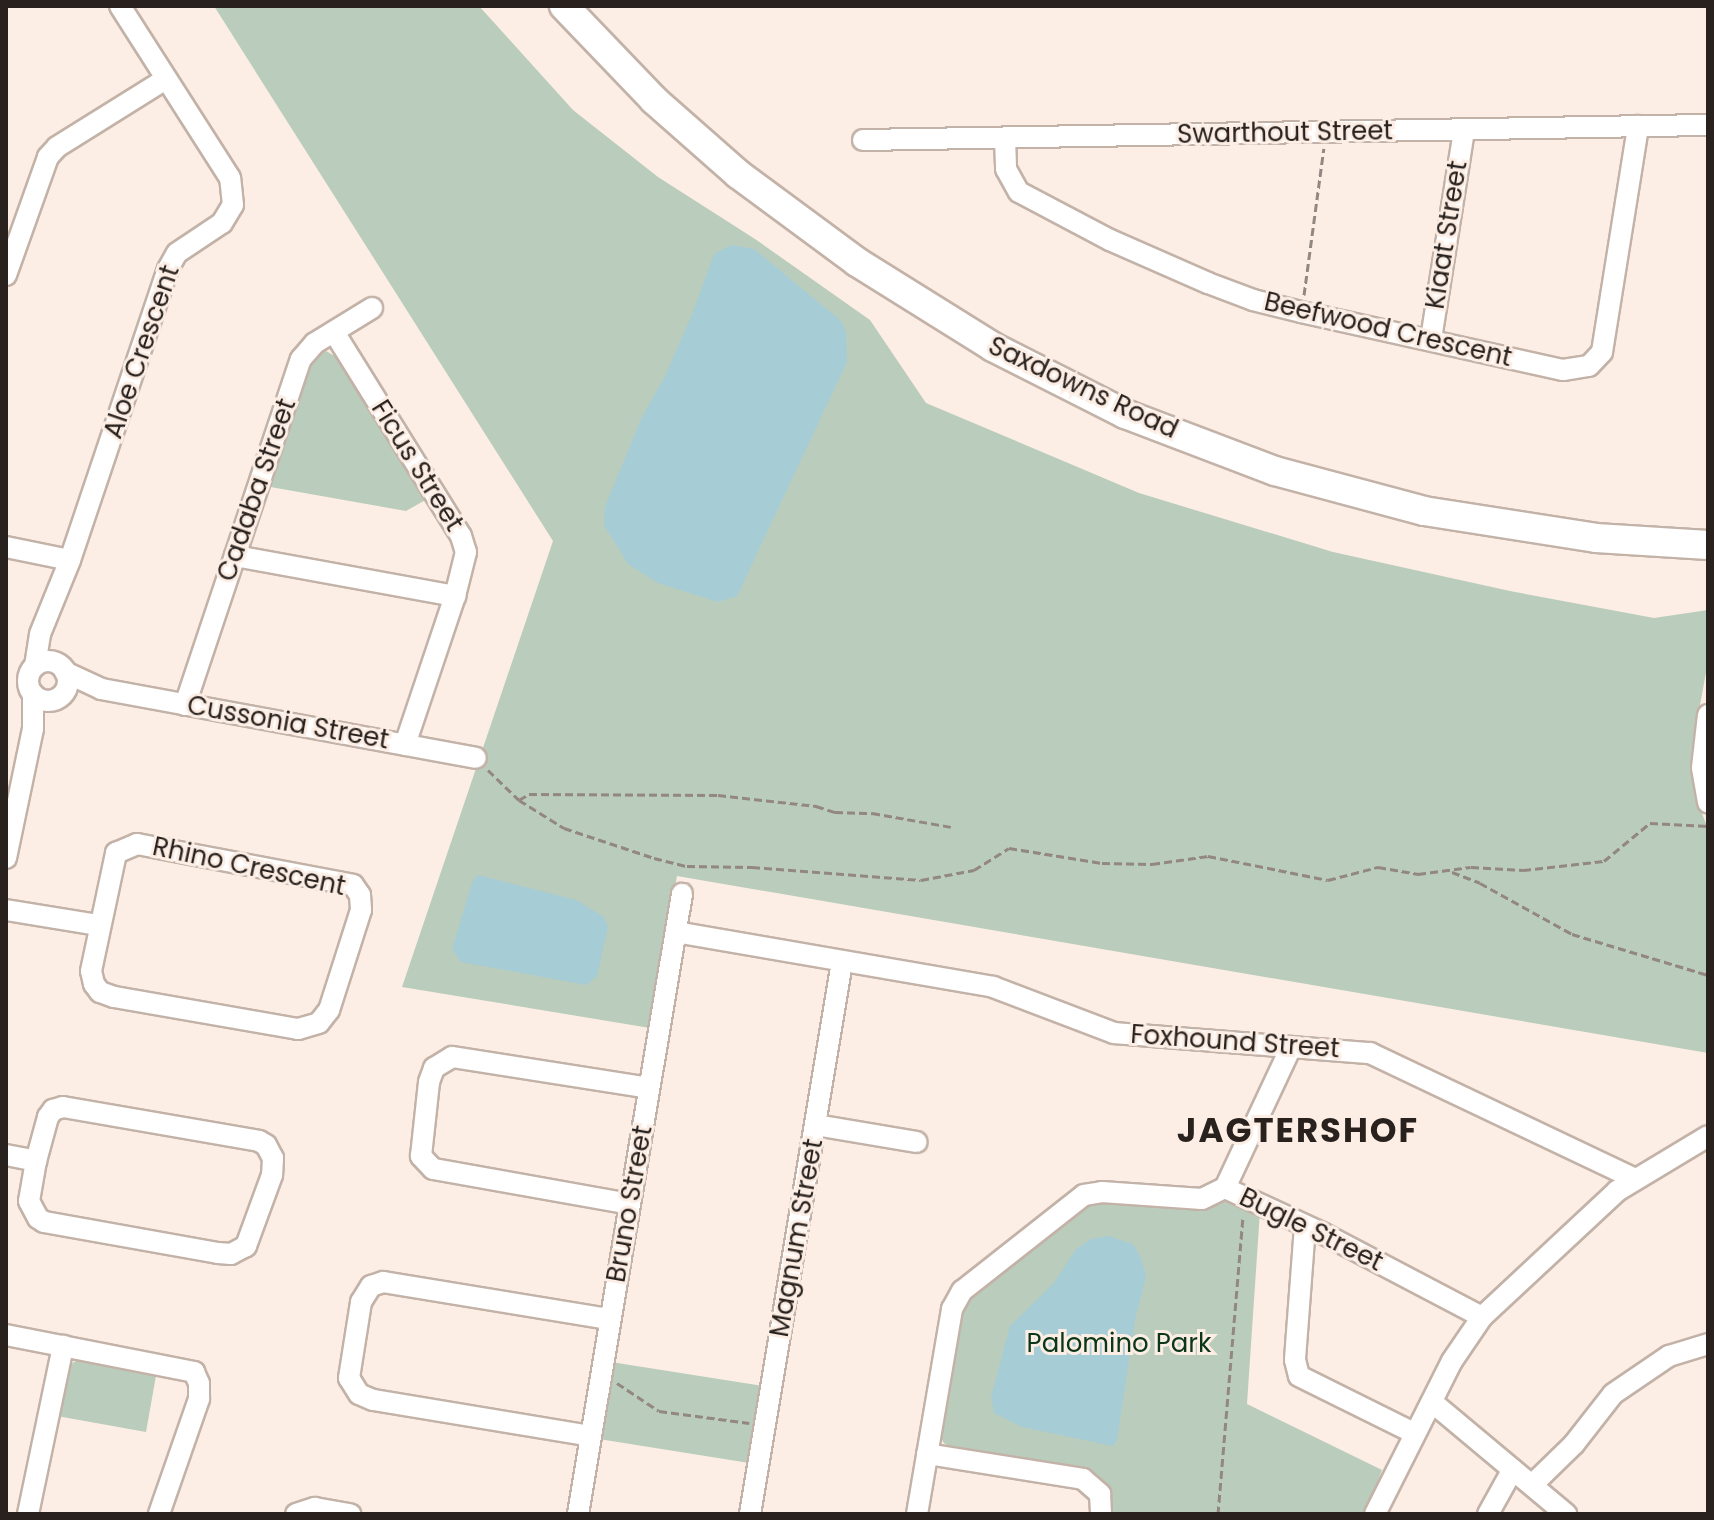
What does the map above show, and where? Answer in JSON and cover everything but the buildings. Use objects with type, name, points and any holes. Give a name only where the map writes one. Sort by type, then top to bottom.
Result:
[{"type":"street","name":"Aloe Crescent","points":[[51,667],[40,634],[46,626],[70,560],[172,259],[222,223],[233,205],[230,178],[120,6]]},
{"type":"street","name":"Saxdowns Road","points":[[564,6],[675,119],[738,174],[857,262],[993,347],[1125,414],[1275,471],[1424,511],[1596,538],[1708,545]]},
{"type":"street","points":[[6,275],[41,170],[52,152],[166,79]]},
{"type":"street","name":"Swarthout Street","points":[[863,140],[1708,125]]},
{"type":"street","name":"Beefwood Crescent","points":[[1005,138],[1006,169],[1019,192],[1110,240],[1208,283],[1253,300],[1301,312],[1563,370],[1579,369],[1597,361],[1602,352],[1638,126]]},
{"type":"street","name":"Kiaat Street","points":[[1431,339],[1464,130]]},
{"type":"street","points":[[6,210],[27,212]]},
{"type":"street","name":"Cadaba Street","points":[[185,705],[301,359],[315,343],[372,308]]},
{"type":"street","name":"Ficus Street","points":[[334,332],[461,536],[466,560],[405,745]]},
{"type":"street","points":[[6,547],[70,560]]},
{"type":"street","points":[[235,556],[455,596]]},
{"type":"street","points":[[6,858],[33,729],[49,696],[67,682],[51,667],[28,679],[49,696]]},
{"type":"street","name":"Cussonia Street","points":[[51,667],[101,689],[476,758]]},
{"type":"street","name":"Cussonia Street","points":[[49,696],[101,689]]},
{"type":"street","points":[[1708,715],[1702,768],[1708,802]]},
{"type":"street","name":"Rhino Crescent","points":[[132,844],[346,882],[357,889],[361,902],[329,1010],[314,1027],[298,1029],[106,995],[91,979],[99,925],[116,853],[132,844]]},
{"type":"street","name":"Bruno Street","points":[[578,1514],[682,894]]},
{"type":"street","points":[[6,910],[99,925]]},
{"type":"street","name":"Foxhound Street","points":[[676,932],[993,987],[1114,1033],[1355,1051],[1383,1058],[1635,1179]]},
{"type":"street","name":"Magnum Street","points":[[750,1514],[842,962]]},
{"type":"street","points":[[1225,1188],[1291,1047]]},
{"type":"street","points":[[630,1204],[433,1169],[421,1156],[420,1143],[429,1082],[434,1068],[452,1057],[649,1088]]},
{"type":"street","points":[[63,1107],[259,1141],[266,1145],[273,1158],[272,1175],[246,1246],[231,1254],[44,1222],[33,1214],[29,1201],[36,1161],[48,1117],[53,1110],[63,1107]]},
{"type":"street","points":[[816,1125],[917,1142]]},
{"type":"street","points":[[1375,1514],[1452,1361],[1482,1317],[1595,1208],[1635,1179],[1708,1136]]},
{"type":"street","points":[[6,1155],[36,1161]]},
{"type":"street","name":"Bugle Street","points":[[917,1514],[952,1309],[970,1283],[1084,1195],[1102,1192],[1202,1199],[1225,1188],[1482,1317]]},
{"type":"street","points":[[1305,1226],[1295,1360],[1299,1376],[1414,1433]]},
{"type":"street","points":[[591,1436],[373,1400],[359,1394],[349,1378],[361,1302],[371,1286],[383,1282],[610,1319]]},
{"type":"street","points":[[6,1335],[187,1369],[197,1377],[199,1399],[159,1514]]},
{"type":"street","points":[[1532,1485],[1574,1444],[1613,1394],[1669,1356],[1708,1344]]},
{"type":"street","points":[[28,1514],[63,1346]]},
{"type":"street","points":[[1432,1402],[1566,1514]]},
{"type":"street","points":[[927,1454],[1083,1479],[1100,1494],[1101,1514]]},
{"type":"street","points":[[1488,1514],[1513,1469]]},
{"type":"street","points":[[296,1514],[315,1508],[350,1514]]},
{"type":"path","points":[[1301,312],[1327,133]]},
{"type":"path","points":[[476,758],[519,800],[564,828],[687,866],[752,867],[921,880],[974,870],[1009,848],[1102,863],[1152,864],[1208,856],[1328,880],[1378,867],[1418,874],[1452,872],[1471,867],[1523,870],[1604,861],[1650,823],[1708,826]]},
{"type":"path","points":[[519,800],[529,794],[718,795],[816,806],[835,812],[872,813],[951,827]]},
{"type":"path","points":[[1452,872],[1480,883],[1572,934],[1708,975]]},
{"type":"path","points":[[1218,1514],[1245,1197]]},
{"type":"path","points":[[609,1378],[659,1411],[756,1424]]},
{"type":"green space","points":[[214,6],[479,6],[573,110],[658,177],[755,239],[870,320],[926,403],[1139,493],[1333,552],[1510,591],[1654,618],[1708,610],[1708,661],[1691,755],[1696,798],[1708,829],[1708,1053],[677,876],[650,1028],[402,987],[553,541]]},
{"type":"green space","points":[[326,351],[340,359],[429,498],[406,511],[265,486],[307,361]]},
{"type":"green space","name":"Palomino Park","points":[[1229,1199],[1260,1211],[1247,1404],[1382,1470],[1365,1514],[1108,1514],[1108,1492],[953,1451],[943,1442],[940,1435],[963,1302],[1089,1201],[1206,1205]]},
{"type":"green space","points":[[79,1359],[157,1370],[146,1432],[57,1416],[68,1366]]},
{"type":"green space","points":[[611,1362],[763,1386],[751,1463],[599,1439]]},
{"type":"water","points":[[731,245],[754,249],[841,321],[846,332],[847,362],[737,596],[718,602],[658,583],[628,564],[604,525],[605,507],[641,419],[665,376],[691,317],[714,254]]},
{"type":"water","points":[[478,875],[576,900],[604,917],[608,927],[597,976],[587,985],[461,962],[452,949],[473,880]]},
{"type":"water","points":[[1108,1236],[1133,1244],[1146,1277],[1135,1320],[1117,1440],[1113,1446],[1022,1427],[994,1413],[991,1397],[1010,1326],[1054,1283],[1076,1249],[1091,1239]]},
{"type":"district","name":"JAGTERSHOF","points":[[1298,1131]]}]
